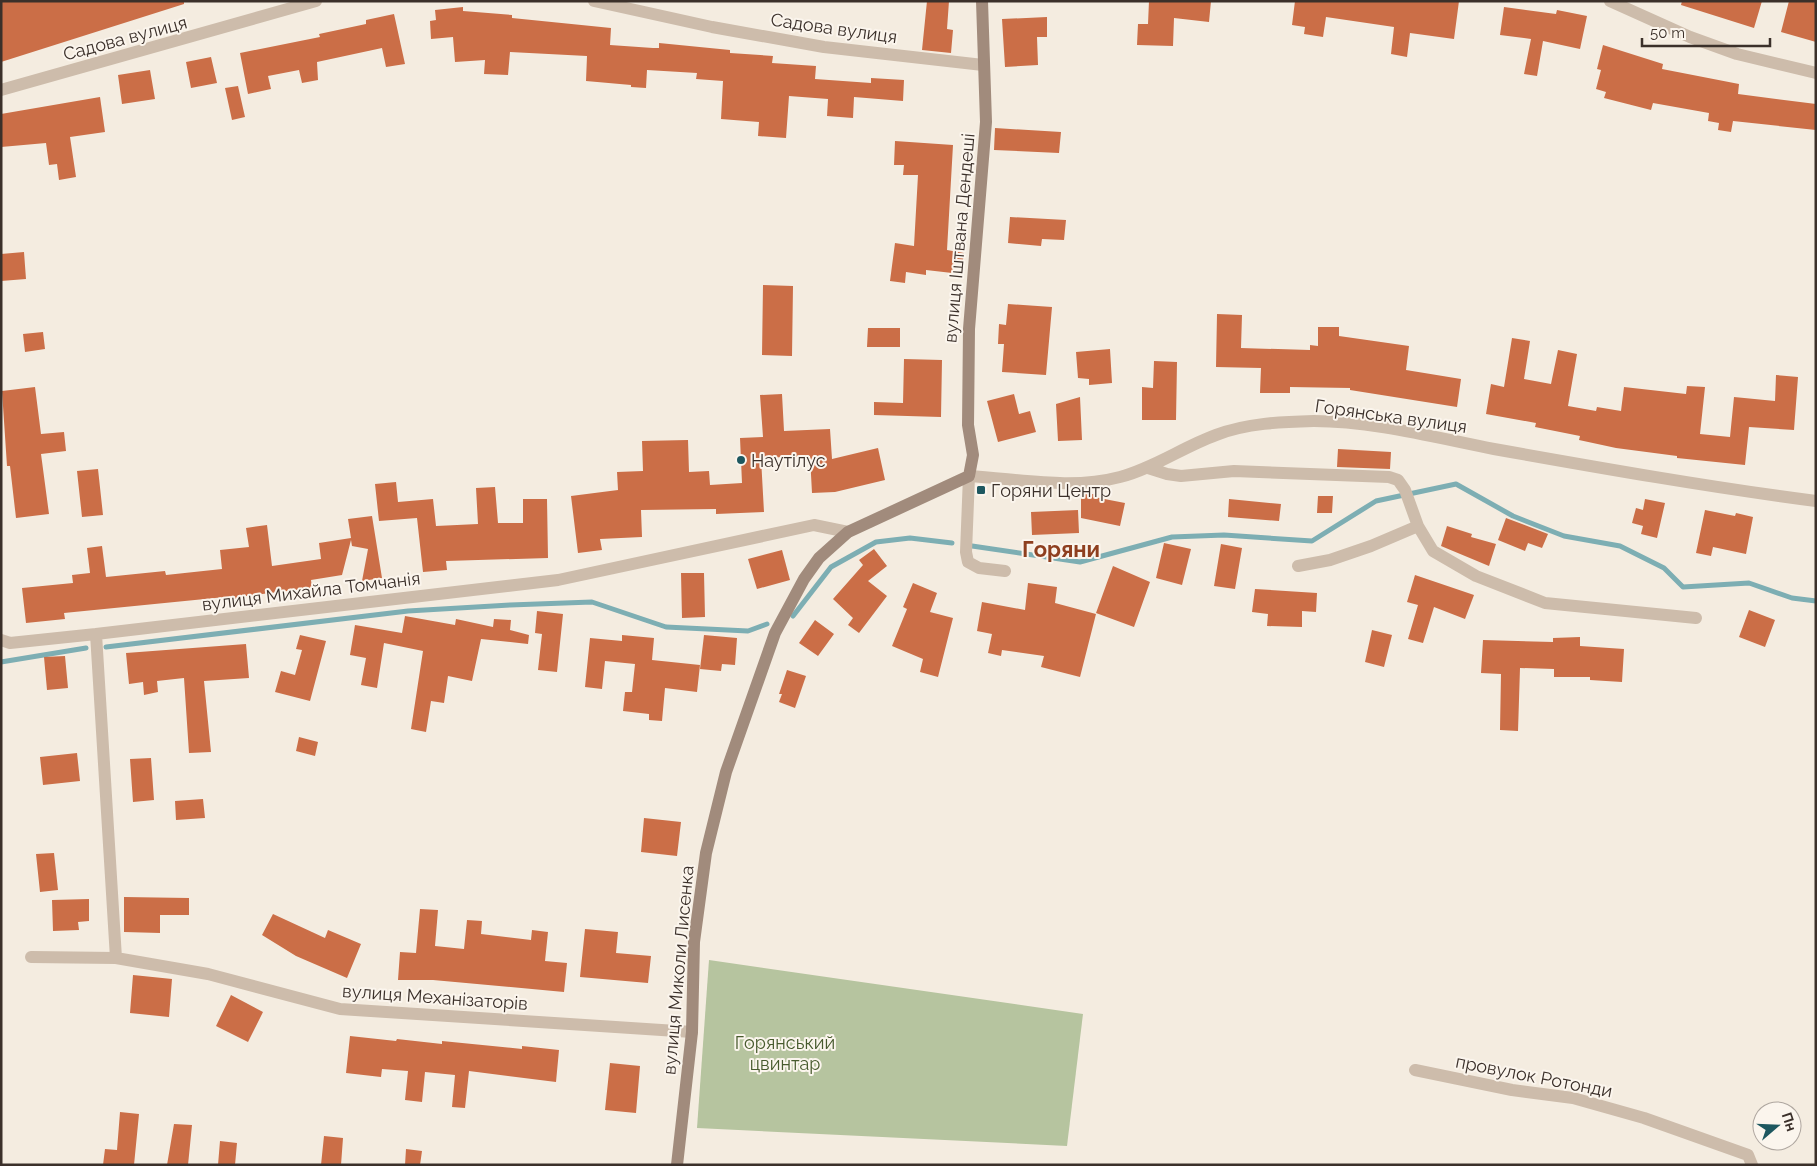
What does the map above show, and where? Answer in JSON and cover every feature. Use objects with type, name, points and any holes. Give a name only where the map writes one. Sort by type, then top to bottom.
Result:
[{"type":"street","name":"Садова вулиця","points":[[1,90],[316,1]]},
{"type":"street","name":"Садова вулиця","points":[[594,1],[712,27],[824,47],[983,65]]},
{"type":"street","name":"вулиця Іштвана Дендеші","points":[[970,476],[973,456],[968,424],[967,363],[986,122],[982,1]]},
{"type":"street","points":[[1610,1],[1690,37],[1738,54],[1816,73]]},
{"type":"street","name":"Горянська вулиця","points":[[970,476],[1067,485],[1100,481],[1148,468],[1215,435],[1240,427],[1269,423],[1316,421],[1388,430],[1708,486],[1816,501]]},
{"type":"street","points":[[1148,468],[1181,476],[1234,471],[1389,477],[1398,480],[1407,495],[1418,526],[1433,551],[1476,576],[1545,603],[1696,618]]},
{"type":"street","points":[[970,476],[968,562],[979,568],[1004,571]]},
{"type":"street","name":"вулиця Миколи Лисенка","points":[[677,1165],[692,1032],[694,942],[699,893],[715,811],[726,772],[772,642],[789,605],[819,558],[848,532],[970,476]]},
{"type":"street","name":"вулиця Михайла Томчанія","points":[[1,640],[10,643],[96,634],[558,580],[814,524],[848,532]]},
{"type":"street","points":[[1298,566],[1330,560],[1371,546],[1418,526]]},
{"type":"street","points":[[96,634],[116,958]]},
{"type":"street","name":"вулиця Механізаторів","points":[[31,957],[116,958],[208,974],[340,1009],[692,1032]]},
{"type":"street","name":"провулок Ротонди","points":[[1414,1070],[1512,1090],[1573,1098],[1644,1118],[1748,1155],[1752,1165]]},
{"type":"green space","name":"Горянський цвинтар","points":[[709,960],[1083,1014],[1067,1146],[697,1128]]},
{"type":"building","points":[[1,1],[184,1],[184,4],[1,62]]},
{"type":"building","points":[[927,1],[949,1],[947,29],[953,30],[951,53],[922,50]]},
{"type":"building","points":[[1149,1],[1211,1],[1209,22],[1174,18],[1173,46],[1137,45],[1138,24],[1148,24]]},
{"type":"building","points":[[1295,1],[1459,1],[1454,39],[1410,33],[1407,57],[1391,54],[1394,27],[1326,17],[1323,37],[1304,34],[1305,27],[1292,25]]},
{"type":"building","points":[[1682,1],[1762,1],[1754,28],[1681,5]]},
{"type":"building","points":[[1789,1],[1816,1],[1816,42],[1781,32]]},
{"type":"building","points":[[463,7],[463,11],[512,15],[512,18],[611,28],[610,45],[659,48],[659,43],[730,50],[730,53],[773,56],[772,63],[816,66],[815,79],[871,83],[871,78],[904,80],[903,101],[854,97],[853,118],[827,116],[828,99],[789,96],[786,138],[758,136],[759,122],[721,119],[723,81],[696,79],[697,73],[647,70],[646,88],[586,81],[587,56],[510,52],[508,75],[484,74],[485,60],[455,62],[453,37],[431,39],[430,21],[436,20],[435,10]]},
{"type":"building","points":[[1504,7],[1556,14],[1557,10],[1587,16],[1580,49],[1543,41],[1537,76],[1524,74],[1531,39],[1500,35]]},
{"type":"building","points":[[394,14],[405,64],[386,67],[382,48],[317,62],[318,80],[302,83],[299,70],[268,76],[271,89],[248,94],[240,53],[320,37],[319,34],[366,24],[366,20]]},
{"type":"building","points":[[1047,17],[1047,37],[1037,37],[1038,65],[1005,67],[1002,19]]},
{"type":"building","points":[[1603,45],[1663,64],[1662,69],[1739,84],[1738,94],[1816,104],[1816,130],[1733,121],[1731,132],[1718,130],[1719,123],[1708,121],[1709,113],[1653,103],[1651,110],[1604,98],[1606,92],[1596,89],[1601,70],[1597,69]]},
{"type":"building","points":[[211,57],[217,83],[191,88],[186,62]]},
{"type":"building","points":[[150,70],[155,99],[122,104],[118,75]]},
{"type":"building","points":[[238,86],[245,117],[232,120],[225,88]]},
{"type":"building","points":[[100,97],[105,132],[70,137],[76,177],[59,180],[57,164],[49,165],[46,143],[1,147],[1,114]]},
{"type":"building","points":[[995,128],[1061,132],[1059,153],[994,150]]},
{"type":"building","points":[[895,141],[953,145],[947,250],[964,253],[961,274],[926,270],[926,275],[906,272],[905,283],[890,281],[895,243],[914,246],[918,175],[903,175],[904,165],[894,165]]},
{"type":"building","points":[[1010,217],[1066,220],[1064,240],[1042,239],[1041,246],[1008,243]]},
{"type":"building","points":[[24,252],[26,279],[1,281],[1,254]]},
{"type":"building","points":[[763,285],[793,286],[792,356],[762,355]]},
{"type":"building","points":[[1008,304],[1052,307],[1046,375],[1002,372],[1004,344],[998,344],[999,324],[1006,325]]},
{"type":"building","points":[[1217,314],[1242,315],[1241,348],[1310,350],[1310,345],[1318,346],[1318,327],[1339,327],[1339,336],[1409,346],[1406,370],[1461,379],[1457,407],[1350,390],[1350,388],[1290,387],[1290,393],[1260,393],[1261,368],[1216,367]]},
{"type":"building","points":[[868,328],[900,328],[900,347],[867,347]]},
{"type":"building","points":[[43,332],[45,349],[25,352],[23,334]]},
{"type":"building","points":[[1512,338],[1530,341],[1524,379],[1551,384],[1558,350],[1577,354],[1568,406],[1596,411],[1597,407],[1621,411],[1624,387],[1686,394],[1687,386],[1705,387],[1700,434],[1730,437],[1734,397],[1775,401],[1776,375],[1798,377],[1794,430],[1749,427],[1745,465],[1677,458],[1677,456],[1616,448],[1579,440],[1580,436],[1535,427],[1536,423],[1486,414],[1491,384],[1504,387]]},
{"type":"building","points":[[1110,349],[1112,383],[1089,385],[1089,379],[1078,378],[1076,352]]},
{"type":"building","points":[[904,359],[942,360],[941,417],[874,415],[874,402],[903,403]]},
{"type":"building","points":[[1154,361],[1177,362],[1176,420],[1142,420],[1142,387],[1153,388]]},
{"type":"building","points":[[35,387],[41,434],[64,432],[66,451],[41,454],[49,514],[16,518],[10,466],[7,466],[2,391]]},
{"type":"building","points":[[782,394],[784,431],[830,429],[832,459],[878,448],[885,480],[835,492],[812,493],[810,456],[761,458],[764,512],[716,514],[716,509],[641,510],[642,537],[600,539],[602,550],[578,553],[571,496],[618,490],[617,472],[643,471],[642,441],[688,440],[689,472],[709,471],[710,485],[742,483],[740,438],[763,437],[760,395]]},
{"type":"building","points":[[1014,394],[1019,414],[1030,411],[1036,432],[998,442],[987,401]]},
{"type":"building","points":[[1080,397],[1082,440],[1058,441],[1056,404]]},
{"type":"building","points":[[1338,449],[1391,452],[1390,469],[1337,467]]},
{"type":"building","points":[[98,469],[103,515],[82,517],[77,471]]},
{"type":"building","points":[[396,482],[398,502],[433,499],[436,526],[478,524],[476,488],[495,487],[498,523],[523,523],[523,499],[547,499],[548,558],[446,561],[447,570],[423,572],[417,518],[379,521],[375,484]]},
{"type":"building","points":[[1081,494],[1094,494],[1094,497],[1125,503],[1120,526],[1081,518]]},
{"type":"building","points":[[1318,496],[1333,496],[1332,513],[1317,513]]},
{"type":"building","points":[[1229,499],[1281,504],[1279,521],[1228,517]]},
{"type":"building","points":[[1645,499],[1665,503],[1657,538],[1641,534],[1643,526],[1632,523],[1636,508],[1643,510]]},
{"type":"building","points":[[1078,510],[1079,533],[1032,535],[1031,512]]},
{"type":"building","points":[[1705,510],[1735,516],[1736,513],[1753,517],[1746,554],[1713,547],[1711,556],[1696,553]]},
{"type":"building","points":[[372,516],[382,578],[362,581],[368,549],[352,546],[351,540],[342,575],[311,580],[312,588],[246,596],[246,598],[226,600],[225,597],[64,613],[65,619],[26,623],[22,588],[73,583],[72,575],[90,573],[87,548],[102,546],[106,577],[165,571],[166,575],[222,569],[220,550],[249,547],[246,528],[267,525],[272,566],[321,559],[319,543],[351,538],[348,519]]},
{"type":"building","points":[[1506,518],[1548,534],[1542,548],[1528,543],[1525,551],[1498,540]]},
{"type":"building","points":[[1447,526],[1472,534],[1471,537],[1496,544],[1489,566],[1441,546]]},
{"type":"building","points":[[1164,543],[1191,549],[1182,585],[1156,578]]},
{"type":"building","points":[[1221,544],[1242,548],[1235,589],[1214,586]]},
{"type":"building","points":[[874,549],[887,566],[868,581],[887,596],[859,633],[848,625],[853,618],[833,599],[863,565],[859,560]]},
{"type":"building","points":[[782,550],[790,580],[757,589],[748,559]]},
{"type":"building","points":[[1113,566],[1150,582],[1134,627],[1096,613]]},
{"type":"building","points":[[681,573],[704,573],[705,617],[682,618]]},
{"type":"building","points":[[1415,575],[1474,595],[1465,619],[1434,607],[1423,643],[1408,639],[1418,605],[1407,602]]},
{"type":"building","points":[[913,583],[937,593],[930,612],[953,618],[938,677],[920,672],[923,659],[892,646],[907,609],[903,607]]},
{"type":"building","points":[[1028,583],[1057,587],[1055,603],[1096,614],[1080,677],[1041,667],[1044,656],[1002,650],[1001,656],[988,653],[992,634],[977,631],[982,602],[1025,610]]},
{"type":"building","points":[[1255,589],[1317,593],[1316,612],[1302,611],[1302,627],[1267,626],[1268,614],[1252,612]]},
{"type":"building","points":[[1749,610],[1775,620],[1765,647],[1739,637]]},
{"type":"building","points":[[537,611],[563,614],[557,672],[538,670],[542,634],[535,633]]},
{"type":"building","points":[[405,616],[455,625],[456,619],[493,627],[494,619],[511,620],[510,630],[529,635],[528,644],[481,639],[472,681],[448,676],[444,703],[431,701],[426,732],[411,729],[423,651],[384,643],[377,688],[361,685],[366,658],[350,655],[355,625],[402,633]]},
{"type":"building","points":[[815,620],[834,634],[818,656],[799,643]]},
{"type":"building","points":[[1372,630],[1392,635],[1384,667],[1365,662]]},
{"type":"building","points":[[300,635],[326,641],[310,701],[275,692],[281,671],[295,675],[302,650],[296,649]]},
{"type":"building","points":[[622,635],[654,638],[652,660],[700,665],[697,692],[665,688],[662,721],[649,720],[649,714],[623,711],[625,692],[632,692],[635,664],[605,661],[602,689],[585,687],[590,638],[622,641]]},
{"type":"building","points":[[704,635],[737,638],[735,665],[722,664],[721,671],[700,669]]},
{"type":"building","points":[[1580,637],[1580,646],[1624,649],[1622,682],[1590,680],[1590,677],[1554,677],[1554,669],[1520,668],[1518,731],[1500,730],[1501,674],[1481,673],[1483,640],[1553,642],[1553,638]]},
{"type":"building","points":[[246,644],[249,678],[204,681],[211,752],[189,753],[184,678],[157,681],[158,692],[144,695],[143,682],[129,684],[126,653]]},
{"type":"building","points":[[65,656],[68,688],[47,690],[44,657]]},
{"type":"building","points":[[787,670],[806,676],[795,708],[779,702],[782,694],[779,694]]},
{"type":"building","points":[[299,737],[318,742],[315,756],[296,751]]},
{"type":"building","points":[[77,753],[80,781],[43,785],[40,757]]},
{"type":"building","points":[[151,758],[154,800],[133,802],[130,759]]},
{"type":"building","points":[[203,799],[205,818],[176,820],[175,801]]},
{"type":"building","points":[[644,818],[681,822],[677,856],[641,852]]},
{"type":"building","points":[[54,853],[58,890],[40,892],[36,854]]},
{"type":"building","points":[[124,897],[189,898],[189,915],[160,915],[160,933],[124,932]]},
{"type":"building","points":[[89,899],[89,921],[78,922],[79,930],[53,931],[52,900]]},
{"type":"building","points":[[420,909],[438,910],[435,946],[464,949],[467,920],[482,921],[481,934],[531,940],[532,930],[548,932],[545,961],[567,963],[564,992],[433,980],[398,980],[400,952],[416,953]]},
{"type":"building","points":[[273,914],[325,938],[328,930],[361,944],[347,978],[296,956],[262,935]]},
{"type":"building","points":[[585,929],[618,932],[616,953],[651,956],[648,983],[580,977]]},
{"type":"building","points":[[133,975],[172,979],[169,1017],[130,1013]]},
{"type":"building","points":[[231,995],[263,1012],[248,1042],[216,1026]]},
{"type":"building","points":[[350,1036],[396,1041],[397,1039],[442,1044],[442,1041],[522,1049],[522,1046],[559,1050],[556,1082],[469,1071],[465,1108],[452,1107],[455,1075],[425,1072],[422,1102],[405,1100],[408,1071],[382,1069],[381,1077],[346,1073]]},
{"type":"building","points":[[610,1063],[640,1066],[636,1113],[605,1110]]},
{"type":"building","points":[[120,1112],[139,1114],[134,1165],[103,1165],[105,1149],[117,1150]]},
{"type":"building","points":[[174,1124],[192,1125],[188,1165],[167,1165]]},
{"type":"building","points":[[324,1136],[343,1138],[341,1165],[321,1165]]},
{"type":"building","points":[[220,1141],[237,1143],[235,1165],[218,1165]]},
{"type":"building","points":[[406,1149],[422,1151],[420,1165],[405,1165]]},
{"type":"waterway","points":[[972,546],[1080,562],[1172,537],[1224,535],[1312,541],[1376,501],[1456,484],[1513,516],[1564,536],[1620,546],[1664,568],[1683,587],[1749,583],[1792,598],[1816,601]]},
{"type":"waterway","points":[[793,616],[831,567],[876,542],[910,538],[952,543]]},
{"type":"waterway","points":[[106,647],[408,611],[592,602],[666,627],[748,631],[767,624]]},
{"type":"waterway","points":[[1,662],[86,648]]},
{"type":"place","name":"Наутілус","points":[[741,460]]},
{"type":"place","name":"Горяни Центр","points":[[981,490]]},
{"type":"district","name":"Горяни","points":[[1061,549]]}]
